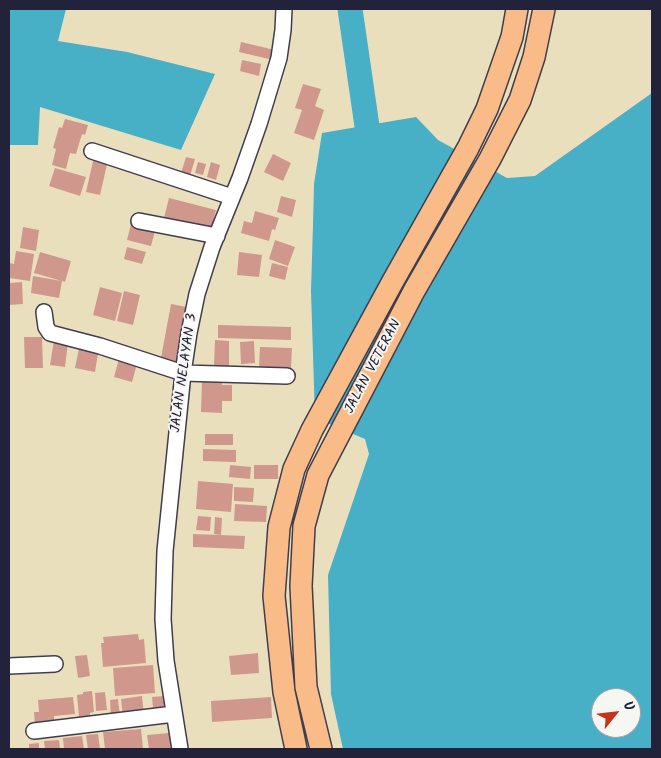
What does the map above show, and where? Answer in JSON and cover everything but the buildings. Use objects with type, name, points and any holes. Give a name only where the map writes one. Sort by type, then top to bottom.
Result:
[{"type":"highway","name":"JALAN VETERAN","points":[[296,749],[284,692],[274,596],[279,527],[294,469],[312,430],[468,148],[487,109],[512,37],[517,9]]},
{"type":"highway","name":"JALAN VETERAN","points":[[321,749],[306,687],[301,586],[304,526],[318,475],[414,290],[490,159],[520,100],[534,57],[544,9]]},
{"type":"street","name":"JALAN NELAYAN 3","points":[[180,749],[166,661],[163,619],[164,561],[183,373],[197,294],[259,124],[279,58],[284,9]]},
{"type":"street","points":[[92,151],[232,197]]},
{"type":"street","points":[[139,221],[217,236]]},
{"type":"street","points":[[44,312],[46,327],[50,332],[183,373],[287,376]]},
{"type":"street","points":[[9,666],[55,664]]},
{"type":"street","points":[[34,731],[174,714]]},
{"type":"water","points":[[9,9],[66,9],[58,41],[127,52],[215,74],[181,150],[40,107],[38,145],[9,145]]},
{"type":"water","points":[[652,93],[652,749],[343,749],[331,694],[328,575],[369,454],[365,439],[315,418],[311,291],[314,184],[322,133],[416,117],[438,140],[507,178],[535,176]]},
{"type":"waterway","points":[[350,9],[367,126]]}]
